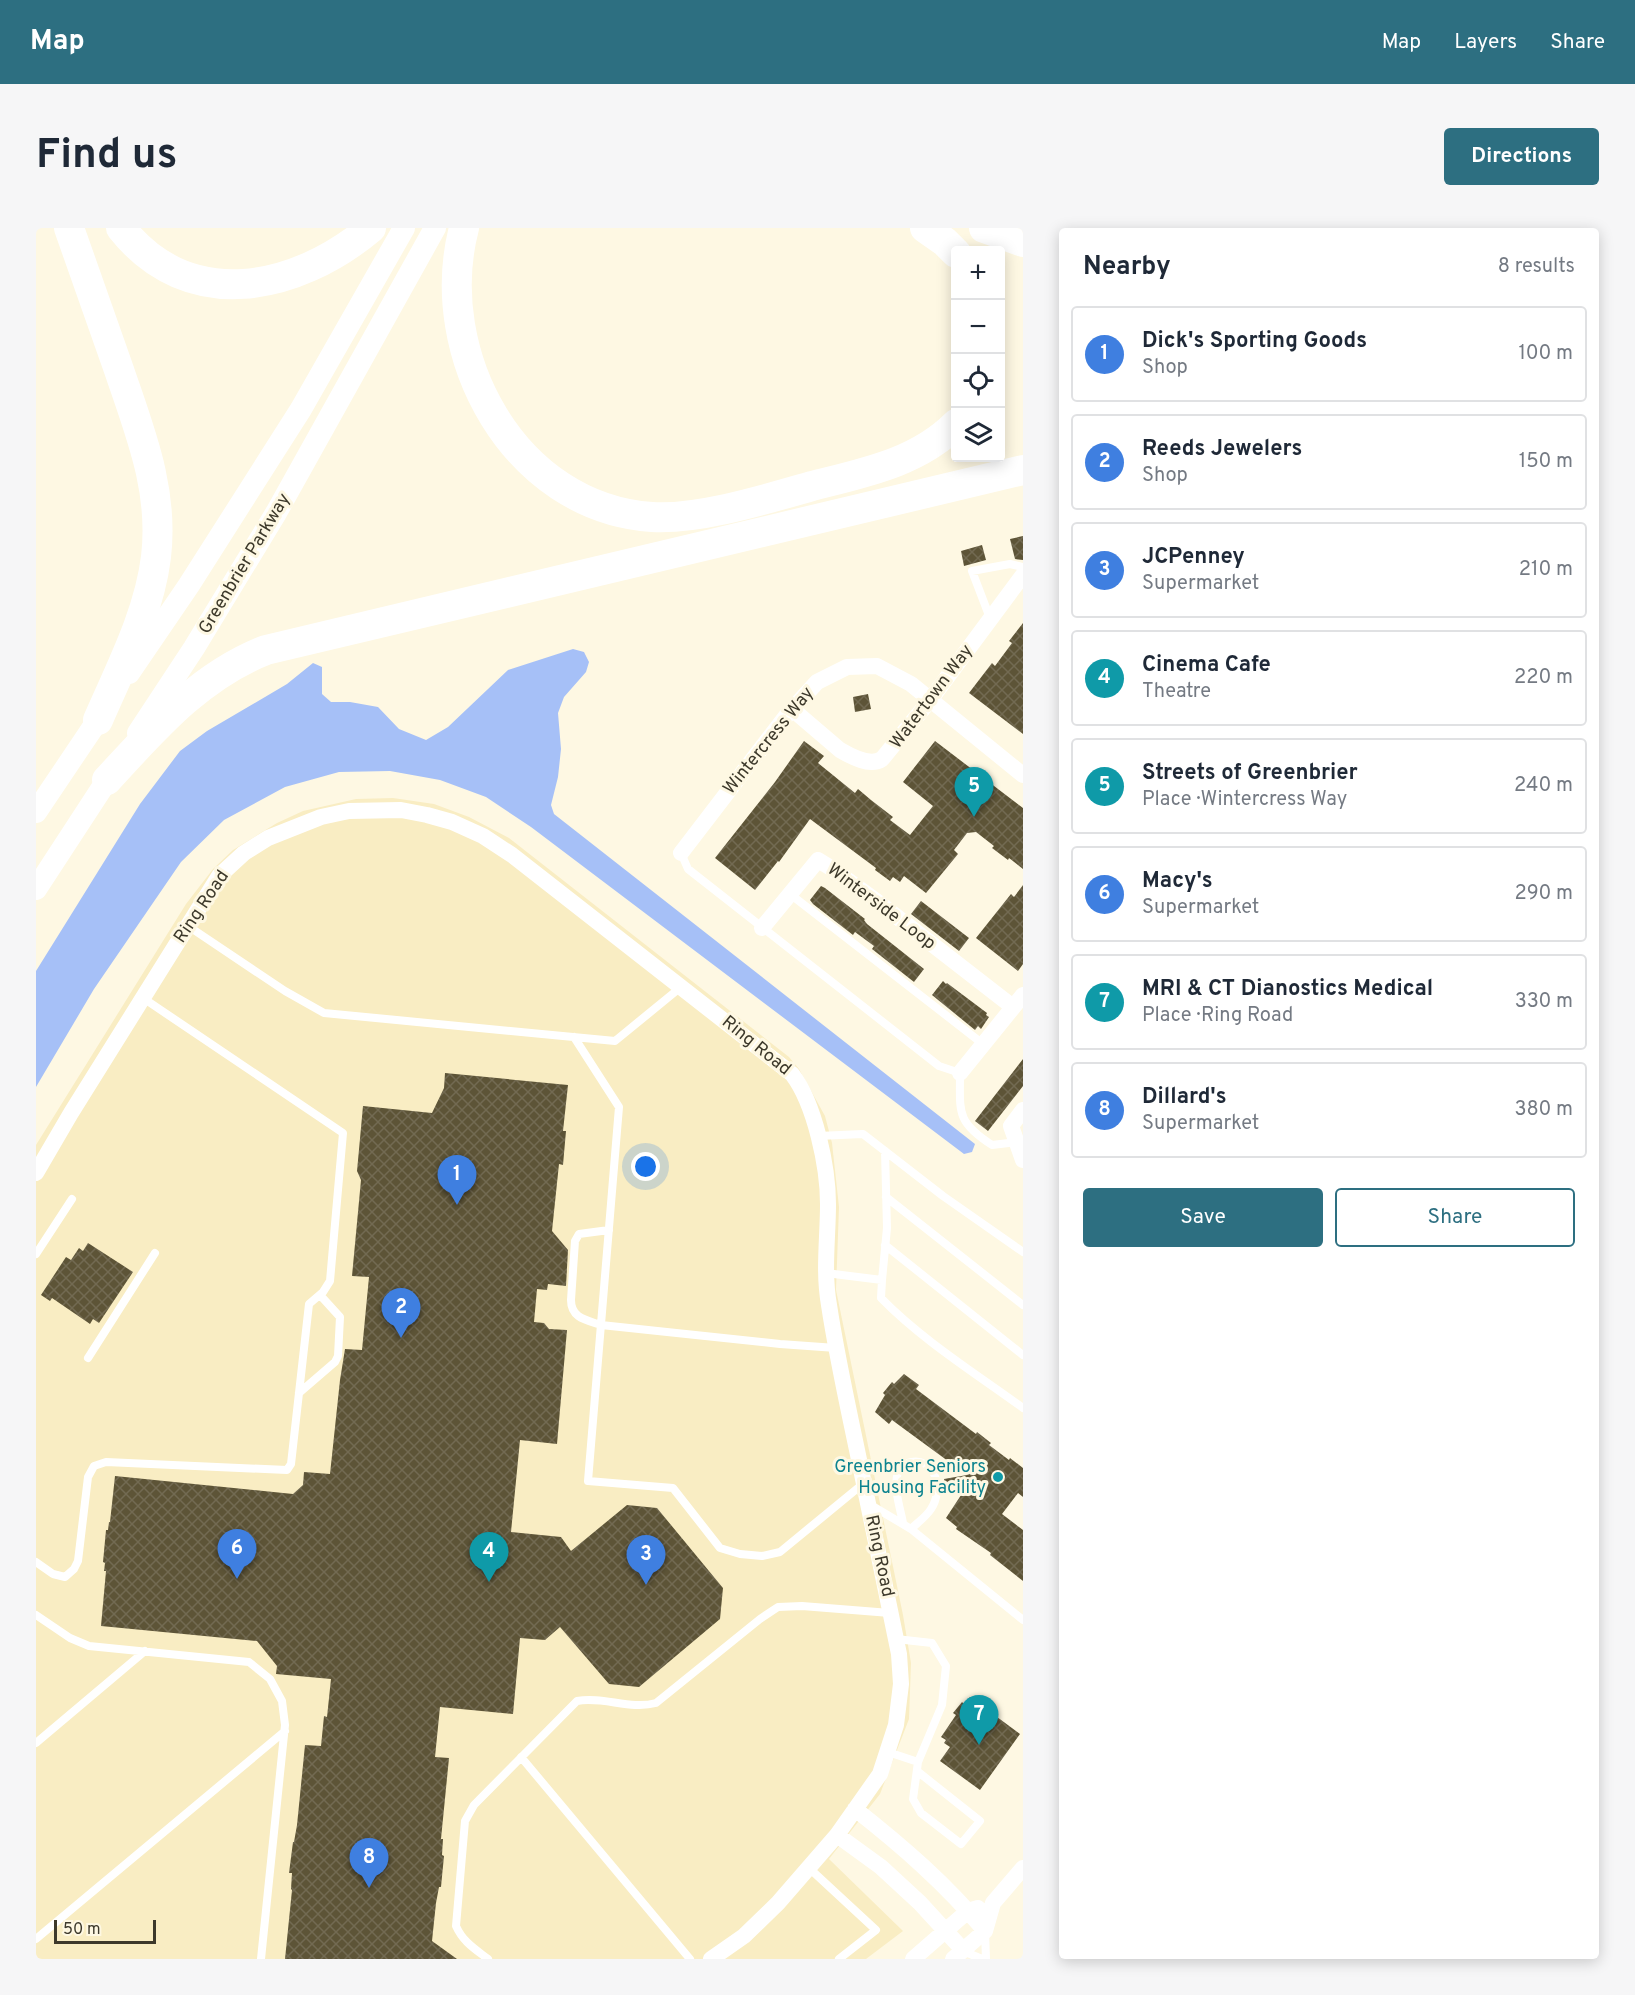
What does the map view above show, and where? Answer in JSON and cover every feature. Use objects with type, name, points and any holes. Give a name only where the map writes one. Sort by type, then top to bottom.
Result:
[{"type":"highway","points":[[69,228],[140,431],[156,490],[159,525],[156,557],[147,601],[98,720]]},
{"type":"highway","points":[[121,228],[146,255],[183,276],[221,284],[248,285],[290,276],[318,264],[371,228]]},
{"type":"highway","points":[[464,228],[457,271],[458,308],[463,339],[478,388],[495,420],[532,465],[580,498],[610,510],[652,517],[714,510],[838,480],[905,460],[936,441],[951,428]]},
{"type":"highway","points":[[925,228],[951,248]]},
{"type":"highway","points":[[984,228],[1023,242]]},
{"type":"highway","points":[[107,780],[165,717],[210,680],[234,665],[266,651],[1023,470]]},
{"type":"main road","name":"Greenbrier Parkway","points":[[36,812],[189,585],[301,409],[404,228]]},
{"type":"main road","name":"Greenbrier Parkway","points":[[36,889],[194,648],[249,559],[435,228]]},
{"type":"street","name":"Watertown Way","points":[[792,709],[840,750],[857,759],[877,762],[886,756],[931,699],[1023,575]]},
{"type":"street","name":"Wintercress Way","points":[[681,853],[792,709],[817,682],[847,668],[878,666],[912,684],[1023,775]]},
{"type":"street","name":"Ring Road","points":[[36,1173],[219,876],[244,853],[268,838],[321,817],[349,811],[401,810],[444,820],[483,836],[512,855],[792,1074],[803,1090],[818,1136],[827,1177],[827,1295],[896,1639],[901,1684],[896,1725],[880,1774],[837,1835],[778,1903],[744,1936],[711,1959]]},
{"type":"street","name":"Winterside Loop","points":[[762,928],[818,860],[1018,1001]]},
{"type":"street","points":[[960,1073],[1018,1001]]},
{"type":"street","points":[[1023,1110],[1011,1126],[1023,1160]]},
{"type":"street","points":[[855,1809],[901,1844],[939,1880],[985,1930]]},
{"type":"street","points":[[837,1835],[881,1867],[920,1903],[946,1930],[958,1955],[985,1930],[993,1903],[1023,1868]]},
{"type":"street","points":[[913,1959],[968,1911],[993,1903]]},
{"type":"lane","points":[[990,619],[972,572],[1010,564],[1023,567]]},
{"type":"lane","points":[[681,853],[688,869],[762,928],[939,1066],[960,1073],[962,1118],[975,1135],[992,1145],[1017,1142]]},
{"type":"lane","points":[[790,894],[983,1044]]},
{"type":"lane","points":[[188,926],[285,991],[324,1013],[615,1041],[682,987]]},
{"type":"lane","points":[[36,1562],[53,1574],[65,1576],[74,1569],[78,1561],[88,1477],[94,1466],[106,1462],[287,1470],[291,1464],[309,1304],[320,1295],[330,1281],[343,1133],[143,998]]},
{"type":"lane","points":[[574,1037],[619,1107],[588,1481],[673,1488],[720,1548],[740,1554],[762,1556],[780,1552],[864,1483]]},
{"type":"lane","points":[[818,1136],[863,1134],[943,1196],[1023,1252]]},
{"type":"lane","points":[[885,1151],[885,1245],[881,1298],[944,1351],[1023,1407]]},
{"type":"lane","points":[[886,1197],[1023,1305]]},
{"type":"lane","points":[[36,1254],[72,1199]]},
{"type":"lane","points":[[609,1230],[579,1234],[575,1241],[571,1309],[577,1317],[601,1325],[836,1348]]},
{"type":"lane","points":[[885,1245],[1023,1354]]},
{"type":"lane","points":[[88,1358],[155,1253]]},
{"type":"lane","points":[[826,1274],[882,1280]]},
{"type":"lane","points":[[299,1393],[335,1362],[338,1356],[340,1317],[320,1295]]},
{"type":"lane","points":[[903,1523],[896,1485],[898,1470],[903,1464],[917,1461],[929,1465],[934,1473],[936,1496],[931,1509],[911,1529]]},
{"type":"lane","points":[[868,1504],[903,1523],[1023,1620]]},
{"type":"lane","points":[[488,1959],[466,1942],[456,1926],[465,1821],[474,1805],[577,1701],[590,1698],[644,1706],[656,1703],[778,1607],[802,1606],[890,1613]]},
{"type":"lane","points":[[36,1615],[70,1638],[89,1646],[249,1662],[270,1679],[282,1701],[285,1731],[261,1959]]},
{"type":"lane","points":[[888,1752],[917,1767],[980,1821],[961,1844],[921,1813],[913,1799],[917,1767],[942,1705],[946,1666],[932,1643],[896,1639]]},
{"type":"lane","points":[[36,1743],[145,1651]]},
{"type":"lane","points":[[36,1939],[285,1731]]},
{"type":"lane","points":[[522,1757],[690,1959]]},
{"type":"lane","points":[[809,1868],[876,1930],[839,1959]]},
{"type":"lane","points":[[958,1955],[984,1959],[985,1930]]},
{"type":"shaded area","points":[[393,798],[434,804],[469,817],[509,838],[789,1057],[799,1069],[825,1116],[832,1143],[839,1207],[836,1290],[911,1663],[909,1719],[880,1794],[829,1859],[903,1931],[866,1959],[36,1959],[36,1145],[186,904],[213,869],[233,850],[277,823],[303,811],[356,799]]},
{"type":"water","points":[[573,649],[584,652],[589,662],[586,672],[564,697],[558,713],[561,749],[558,777],[551,805],[554,814],[975,1144],[972,1152],[964,1154],[531,827],[486,797],[440,780],[390,771],[339,772],[285,787],[224,820],[181,862],[94,989],[36,1087],[36,971],[140,804],[180,751],[207,731],[287,684],[313,663],[322,667],[322,694],[331,702],[350,702],[378,707],[399,729],[426,740],[448,727],[508,670]]},
{"type":"building","points":[[1023,536],[1023,560],[1015,559],[1010,539]]},
{"type":"building","points":[[982,545],[986,560],[964,566],[961,551]]},
{"type":"building","points":[[1023,623],[1023,734],[969,693],[992,663],[995,666],[1012,643],[1009,641]]},
{"type":"building","points":[[868,694],[871,709],[855,712],[853,697]]},
{"type":"building","points":[[804,741],[824,756],[818,763],[855,793],[858,789],[893,817],[890,820],[910,835],[933,806],[903,782],[935,741],[1023,808],[1023,869],[992,848],[994,846],[976,832],[967,833],[954,850],[958,854],[926,893],[904,876],[900,882],[893,877],[890,881],[810,819],[779,862],[755,890],[715,858]]},
{"type":"building","points":[[1023,885],[1023,964],[1018,971],[976,938],[1011,894],[1014,897]]},
{"type":"building","points":[[821,886],[865,919],[867,924],[924,969],[914,982],[872,949],[874,946],[855,932],[853,935],[813,904],[810,900]]},
{"type":"building","points":[[921,901],[969,938],[959,951],[911,914]]},
{"type":"building","points":[[943,981],[987,1013],[989,1017],[981,1029],[978,1026],[975,1030],[932,995]]},
{"type":"building","points":[[1023,1059],[1023,1086],[988,1131],[975,1121]]},
{"type":"building","points":[[445,1073],[568,1085],[563,1131],[566,1131],[563,1165],[559,1164],[552,1231],[568,1250],[566,1286],[548,1284],[547,1290],[537,1289],[534,1322],[544,1323],[549,1329],[567,1330],[557,1444],[520,1440],[511,1532],[561,1537],[571,1551],[627,1505],[657,1508],[723,1588],[720,1619],[639,1687],[609,1684],[560,1627],[545,1640],[520,1638],[513,1714],[440,1707],[435,1757],[449,1758],[441,1839],[443,1839],[442,1855],[444,1856],[432,1941],[457,1959],[285,1959],[292,1890],[292,1873],[289,1873],[297,1825],[305,1745],[321,1746],[331,1679],[276,1674],[277,1666],[257,1641],[101,1626],[106,1571],[104,1571],[105,1563],[103,1562],[115,1476],[293,1494],[303,1485],[304,1472],[330,1474],[345,1349],[362,1350],[369,1277],[352,1276],[361,1180],[357,1171],[363,1106],[432,1113],[444,1088]]},
{"type":"building","points":[[88,1243],[133,1272],[99,1323],[93,1319],[90,1324],[52,1298],[50,1301],[41,1295],[66,1257],[71,1260],[79,1248],[83,1251]]},
{"type":"building","name":"Greenbrier Seniors Housing Facility","points":[[904,1374],[919,1385],[916,1389],[976,1434],[977,1432],[991,1443],[989,1445],[1009,1460],[1010,1458],[1023,1468],[1023,1497],[1018,1493],[1002,1514],[1023,1530],[1023,1581],[990,1555],[991,1553],[956,1529],[957,1527],[946,1518],[965,1489],[945,1492],[944,1479],[967,1475],[892,1420],[889,1424],[875,1412],[885,1395],[883,1393],[892,1382],[894,1384]]},
{"type":"building","points":[[970,1697],[1020,1734],[980,1790],[940,1761],[950,1747],[941,1737],[956,1715],[953,1713],[962,1702],[964,1704]]},
{"type":"place","name":"Streets of Greenbrier","points":[[974,817]]},
{"type":"place","name":"Dick's Sporting Goods","points":[[457,1205]]},
{"type":"place","name":"Reeds Jewelers","points":[[401,1338]]},
{"type":"place","name":"Greenbrier Seniors Housing Facility","points":[[998,1477]]},
{"type":"place","name":"Macy's","points":[[237,1579]]},
{"type":"place","name":"Cinema Cafe","points":[[489,1582]]},
{"type":"place","name":"JCPenney","points":[[646,1585]]},
{"type":"place","name":"MRI & CT Dianostics Medical","points":[[979,1745]]},
{"type":"place","name":"Dillard's","points":[[369,1888]]}]
